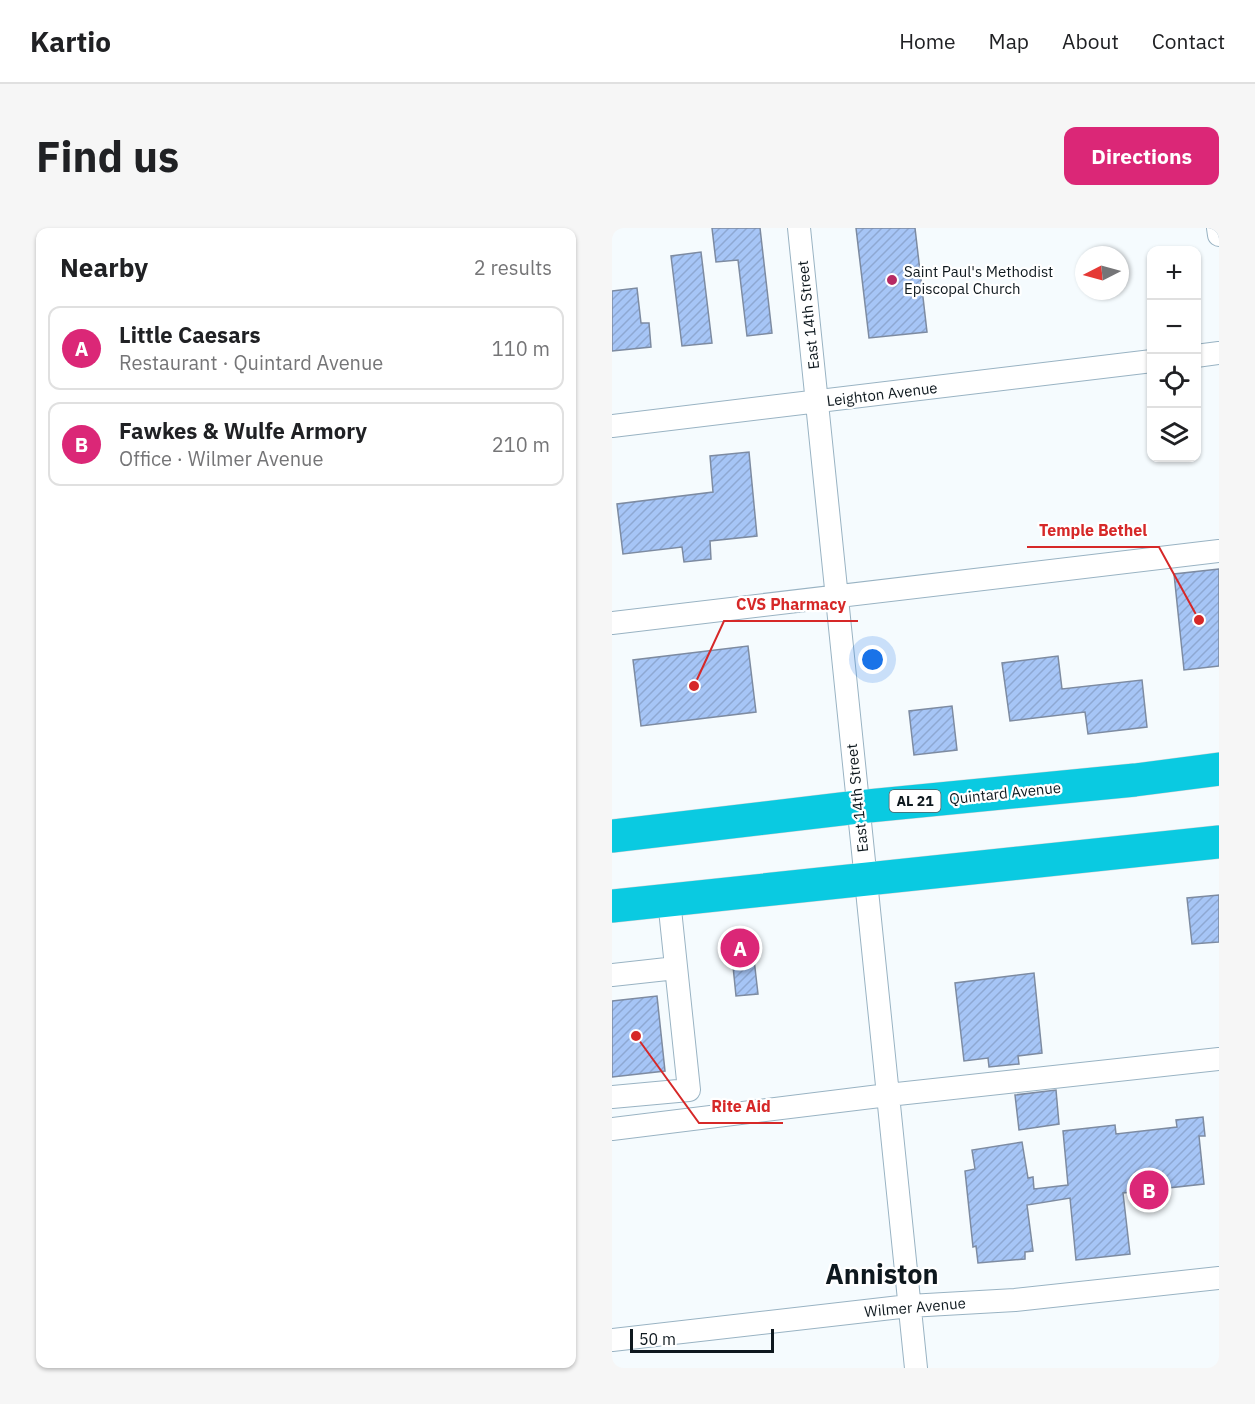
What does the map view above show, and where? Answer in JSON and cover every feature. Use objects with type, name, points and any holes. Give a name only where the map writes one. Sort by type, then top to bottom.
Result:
[{"type":"highway","name":"Quintard Avenue","points":[[612,836],[858,807],[1135,780],[1219,769]]},
{"type":"highway","points":[[612,906],[1219,843]]},
{"type":"street","name":"East 14th Street","points":[[799,228],[915,1368]]},
{"type":"street","points":[[1218,228],[1219,235]]},
{"type":"street","points":[[1201,355],[1219,353]]},
{"type":"street","name":"Leighton Avenue","points":[[612,426],[1147,362]]},
{"type":"street","points":[[612,623],[1219,551]]},
{"type":"street","points":[[612,1097],[689,1090],[669,900]]},
{"type":"street","points":[[612,975],[676,968]]},
{"type":"street","points":[[612,1129],[888,1095],[1219,1059]]},
{"type":"street","name":"Wilmer Avenue","points":[[612,1340],[909,1306],[1015,1299],[1219,1278]]},
{"type":"building","points":[[712,228],[760,228],[772,333],[747,336],[738,260],[716,262]]},
{"type":"building","name":"Saint Paul's Methodist Episcopal Church","points":[[856,228],[915,228],[927,332],[869,338]]},
{"type":"building","points":[[701,252],[712,343],[682,346],[671,256]]},
{"type":"building","points":[[637,288],[641,323],[649,323],[651,347],[612,351],[612,291]]},
{"type":"building","points":[[749,452],[757,536],[710,541],[711,559],[684,562],[682,547],[623,554],[617,504],[713,492],[710,456]]},
{"type":"building","points":[[1219,569],[1219,666],[1184,670],[1174,574]]},
{"type":"building","points":[[748,646],[756,712],[641,726],[633,660]]},
{"type":"building","points":[[1058,656],[1062,689],[1142,680],[1147,727],[1088,734],[1085,712],[1010,721],[1002,663]]},
{"type":"building","points":[[952,706],[957,750],[914,755],[909,711]]},
{"type":"building","points":[[1219,895],[1219,942],[1192,944],[1187,898]]},
{"type":"building","points":[[751,933],[758,994],[736,996],[730,936]]},
{"type":"building","points":[[1034,973],[1042,1053],[1018,1056],[1019,1064],[989,1067],[988,1058],[964,1061],[955,983]]},
{"type":"building","points":[[657,996],[665,1071],[612,1077],[612,1001]]},
{"type":"building","points":[[1056,1090],[1059,1124],[1019,1130],[1015,1095]]},
{"type":"building","points":[[1203,1117],[1205,1136],[1199,1136],[1204,1184],[1123,1193],[1130,1254],[1076,1260],[1070,1198],[1027,1205],[1033,1251],[1025,1252],[1025,1259],[978,1263],[976,1246],[973,1247],[965,1171],[975,1169],[972,1150],[1022,1142],[1028,1178],[1033,1177],[1034,1189],[1068,1185],[1063,1131],[1115,1125],[1116,1134],[1177,1127],[1176,1120]]},
{"type":"place","name":"Saint Paul's Methodist Episcopal Church","points":[[892,280]]},
{"type":"place","name":"Temple Bethel","points":[[1199,620]]},
{"type":"place","name":"CVS Pharmacy","points":[[694,686]]},
{"type":"place","name":"Little Caesars","points":[[740,948]]},
{"type":"place","name":"Rite Aid","points":[[636,1036]]},
{"type":"place","name":"Fawkes & Wulfe Armory","points":[[1149,1190]]},
{"type":"district","name":"Anniston","points":[[882,1273]]}]
